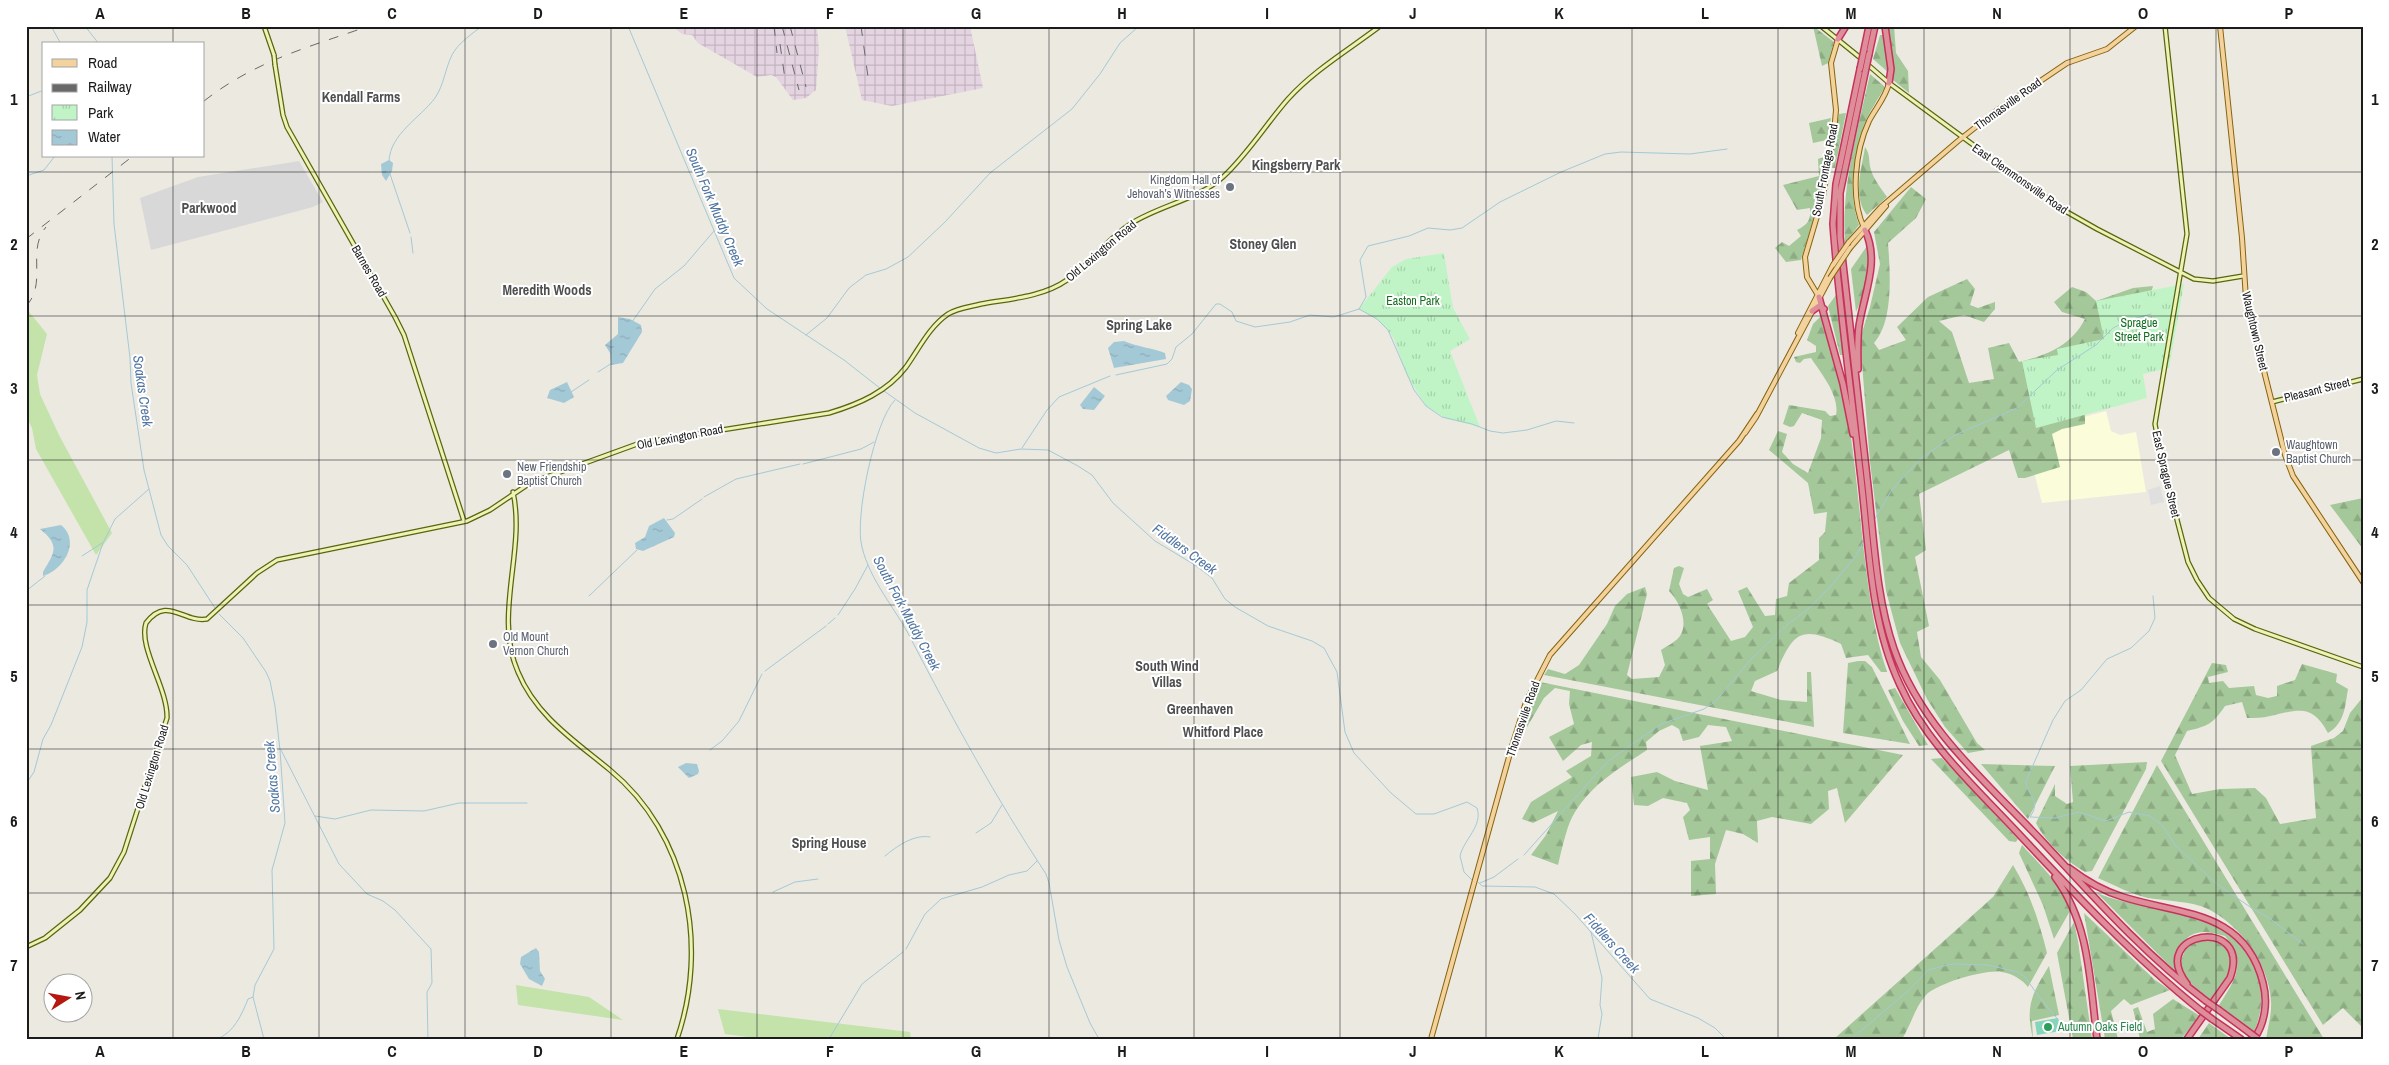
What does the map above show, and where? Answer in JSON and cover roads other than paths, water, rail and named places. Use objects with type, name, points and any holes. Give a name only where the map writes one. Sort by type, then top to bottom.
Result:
[{"type":"highway","points":[[1838,39],[1846,26]]},
{"type":"highway","points":[[1869,26],[1865,73],[1844,172],[1839,215],[1879,583],[1888,628],[1895,650],[1914,694],[1933,723],[1957,753],[2134,940],[2194,992],[2256,1039],[2264,1014],[2264,987],[2254,961],[2233,935],[2220,925],[2199,914],[2112,893],[2090,882],[2059,860]]},
{"type":"highway","points":[[1875,26],[1860,69],[1836,184],[1833,224],[1878,612],[1890,661],[1899,685],[1924,729],[1938,748],[2132,952],[2200,1010],[2241,1039]]},
{"type":"highway","points":[[1885,26],[1891,69],[1889,83]]},
{"type":"highway","points":[[1858,392],[1859,330],[1872,260],[1871,247],[1864,228]]},
{"type":"highway","points":[[1818,295],[1824,309],[1859,458]]},
{"type":"highway","points":[[1812,311],[1819,306],[1824,309]]},
{"type":"highway","points":[[2040,857],[2065,891],[2079,920],[2085,945],[2097,1039]]},
{"type":"highway","points":[[2187,1039],[2228,982],[2232,973],[2231,951],[2224,943],[2214,937],[2194,938],[2187,943],[2180,954],[2181,974],[2194,992]]},
{"type":"main road","name":"Thomasville Road","points":[[1795,340],[1812,311],[1818,295],[1871,218],[1962,137],[2048,75],[2077,58],[2107,49],[2136,26]]},
{"type":"main road","name":"Waughtown Street","points":[[2220,26],[2242,238],[2243,276],[2250,318],[2285,455],[2293,476],[2363,582]]},
{"type":"main road","name":"South Frontage Road","points":[[1818,295],[1806,274],[1805,257],[1823,196],[1834,133],[1836,110],[1830,63],[1838,39]]},
{"type":"main road","points":[[1864,228],[1859,217],[1855,186],[1864,136],[1889,83]]},
{"type":"main road","name":"Thomasville Road","points":[[1431,1039],[1512,746],[1526,702],[1537,677],[1550,656],[1566,637],[1667,524],[1743,434],[1750,429],[1829,271],[1849,242],[1892,199]]},
{"type":"main road","points":[[1859,217],[1864,219],[1871,218]]},
{"type":"street","name":"Barnes Road","points":[[264,26],[274,54],[283,115],[287,128],[393,312],[404,335],[464,521]]},
{"type":"street","name":"Old Lexington Road","points":[[26,947],[51,933],[96,896],[110,878],[124,852],[167,718],[166,702],[144,636],[144,629],[150,618],[159,612],[170,610],[196,619],[207,619],[257,573],[279,560],[464,521],[490,510],[513,492],[530,483],[640,443],[830,413],[852,406],[874,395],[888,385],[905,368],[937,324],[949,314],[964,308],[1054,288],[1068,280],[1128,225],[1148,214],[1202,191],[1216,182],[1233,166],[1302,85],[1380,26]]},
{"type":"street","name":"East Clemmonsville Road","points":[[1821,26],[1889,83],[2067,212],[2194,278],[2209,282],[2243,276]]},
{"type":"street","name":"East Sprague Street","points":[[2165,26],[2187,217],[2187,234],[2155,424],[2172,504],[2193,573],[2204,591],[2216,605],[2246,626],[2363,667]]},
{"type":"street","name":"Pleasant Street","points":[[2272,402],[2363,379]]},
{"type":"street","points":[[513,492],[516,511],[509,631],[511,650],[519,675],[532,698],[554,725],[610,770],[643,804],[664,834],[687,901],[693,949],[684,1014],[677,1039]]},
{"type":"water","points":[[389,160],[393,163],[392,171],[386,181],[382,175],[381,164]]},
{"type":"water","points":[[618,317],[630,319],[641,325],[642,332],[623,363],[611,365],[610,353],[605,345],[618,334]]},
{"type":"water","points":[[1124,341],[1165,353],[1166,359],[1114,368],[1108,348],[1114,342]]},
{"type":"water","points":[[567,382],[574,397],[564,403],[547,398],[550,390]]},
{"type":"water","points":[[1181,382],[1189,385],[1192,389],[1190,401],[1184,405],[1168,400],[1166,396]]},
{"type":"water","points":[[1094,387],[1105,396],[1094,410],[1083,409],[1080,405]]},
{"type":"water","points":[[664,518],[675,533],[674,537],[643,551],[636,549],[635,543],[645,537],[649,526]]},
{"type":"water","points":[[61,525],[70,539],[70,547],[57,568],[43,576],[43,572],[54,550],[51,540],[40,529]]},
{"type":"water","points":[[686,763],[697,764],[698,774],[689,778],[678,767]]},
{"type":"water","points":[[536,948],[539,952],[540,971],[545,979],[542,986],[529,979],[520,964],[521,957]]},
{"type":"waterway","points":[[51,26],[60,42]]},
{"type":"waterway","name":"Soakas Creek","points":[[85,26],[97,42]]},
{"type":"waterway","points":[[389,161],[394,143],[400,134],[435,98],[455,51],[482,26]]},
{"type":"waterway","name":"South Fork Muddy Creek","points":[[628,26],[734,278],[767,309],[844,360],[881,389]]},
{"type":"waterway","points":[[806,335],[827,318],[849,288],[866,275],[886,269],[908,257],[945,222],[990,173],[1072,109],[1100,74],[1120,43],[1139,26]]},
{"type":"waterway","points":[[26,97],[42,91]]},
{"type":"waterway","points":[[1116,375],[1167,364],[1172,359],[1176,347],[1192,334],[1216,304],[1220,304],[1232,312],[1236,321],[1255,327],[1290,322],[1310,315],[1334,317],[1359,309],[1366,297],[1360,260],[1368,246],[1409,236],[1428,228],[1450,230],[1462,228],[1500,202],[1561,172],[1605,154],[1621,152],[1690,154],[1727,149]]},
{"type":"waterway","points":[[26,176],[44,170],[53,158]]},
{"type":"waterway","name":"Soakas Creek","points":[[112,158],[114,224],[130,358],[131,383],[144,470],[161,535],[168,546],[187,565],[215,608]]},
{"type":"waterway","points":[[390,174],[410,233]]},
{"type":"waterway","points":[[632,322],[655,289],[684,266],[714,231]]},
{"type":"waterway","points":[[411,237],[413,253]]},
{"type":"waterway","points":[[1359,309],[1377,319],[1388,330],[1414,390],[1426,406],[1442,417],[1503,433],[1527,430],[1556,421],[1574,423]]},
{"type":"waterway","points":[[1874,520],[1891,491],[1920,459],[1955,435],[2017,408],[2057,370],[2096,345],[2113,328],[2129,320],[2151,314]]},
{"type":"waterway","points":[[598,372],[612,363]]},
{"type":"waterway","points":[[1022,448],[1047,410],[1059,397],[1110,376]]},
{"type":"waterway","points":[[571,392],[589,380]]},
{"type":"waterway","name":"Fiddlers Creek","points":[[884,391],[915,413],[979,448],[996,453],[1021,449],[1048,450],[1078,466],[1092,475],[1113,503],[1155,541],[1195,565],[1212,578],[1225,599],[1235,607],[1268,626],[1312,641],[1324,648],[1337,672],[1345,732],[1354,753],[1391,793],[1416,814],[1434,814],[1467,802],[1477,808],[1478,815],[1475,827],[1460,856],[1464,872],[1472,880]]},
{"type":"waterway","name":"South Fork Muddy Creek","points":[[895,400],[880,427],[868,470],[861,515],[860,533],[862,547],[877,583],[905,628],[1010,817],[1046,874],[1059,940],[1067,967],[1090,1023],[1099,1039]]},
{"type":"waterway","points":[[803,464],[861,449],[874,442]]},
{"type":"waterway","points":[[704,497],[736,479],[800,464]]},
{"type":"waterway","points":[[26,784],[34,772],[43,739],[51,725],[82,647],[87,622],[87,590],[103,543],[115,519],[149,489]]},
{"type":"waterway","points":[[667,520],[673,519],[702,499]]},
{"type":"waterway","points":[[1524,855],[1608,761],[1661,724],[1704,709],[1716,701],[1751,659],[1789,623],[1806,611],[1830,587],[1856,556],[1865,539]]},
{"type":"waterway","points":[[82,556],[102,543]]},
{"type":"waterway","points":[[589,596],[637,550]]},
{"type":"waterway","points":[[838,615],[868,565]]},
{"type":"waterway","points":[[26,591],[45,576]]},
{"type":"waterway","points":[[2153,596],[2155,618],[2149,631],[2131,648],[2107,659],[2081,690],[2065,701],[2053,720],[2026,781],[2035,806],[2030,817],[2055,818],[2079,812],[2106,821],[2129,812],[2150,816],[2163,826],[2175,845],[2217,884],[2269,918],[2303,944]]},
{"type":"waterway","name":"Soakas Creek","points":[[219,614],[243,638],[266,672],[270,681],[275,706],[280,750],[285,823],[272,870],[274,949],[255,985],[253,997],[264,1039]]},
{"type":"waterway","points":[[828,624],[835,618]]},
{"type":"waterway","points":[[765,671],[826,626]]},
{"type":"waterway","points":[[710,750],[722,741],[739,721],[762,674]]},
{"type":"waterway","points":[[281,750],[339,864],[367,894],[383,901],[395,910],[431,949],[432,983],[427,992],[428,1039]]},
{"type":"waterway","points":[[315,816],[335,819],[371,810],[424,811],[459,803],[527,803]]},
{"type":"waterway","points":[[976,833],[991,823],[1002,805]]},
{"type":"waterway","points":[[885,856],[912,839],[930,837]]},
{"type":"waterway","points":[[1480,883],[1494,877],[1518,859]]},
{"type":"waterway","points":[[906,949],[925,914],[941,899],[982,887],[1009,875],[1027,871],[1037,861]]},
{"type":"waterway","points":[[773,892],[795,882],[818,879]]},
{"type":"waterway","name":"Fiddlers Creek","points":[[1478,882],[1482,886],[1535,887],[1554,894],[1575,914],[1650,999],[1698,1018],[1715,1028],[1726,1039]]},
{"type":"waterway","points":[[1591,932],[1602,978],[1600,1005],[1602,1014],[1598,1039]]},
{"type":"waterway","points":[[829,1039],[862,984],[903,952]]},
{"type":"waterway","points":[[1851,1039],[1908,991],[1928,970],[1952,964],[1988,965],[2018,972],[2025,977],[2060,1022]]},
{"type":"waterway","points":[[217,1039],[233,1028],[248,999],[253,997]]},
{"type":"railway","points":[[205,100],[223,87],[263,65],[304,48],[369,26]]},
{"type":"railway","points":[[774,26],[777,53]]},
{"type":"railway","points":[[782,26],[799,90]]},
{"type":"railway","points":[[790,26],[806,87]]},
{"type":"railway","points":[[861,26],[868,77]]},
{"type":"railway","points":[[780,44],[785,79]]},
{"type":"railway","points":[[26,239],[130,158]]},
{"type":"railway","points":[[26,306],[36,287],[38,246],[40,236],[46,227]]},
{"type":"place","name":"Kingdom Hall of Jehovah’s Witnesses","points":[[1230,187]]},
{"type":"place","name":"Waughtown Baptist Church","points":[[2276,452]]},
{"type":"place","name":"New Friendship Baptist Church","points":[[507,474]]},
{"type":"place","name":"Old Mount Vernon Church","points":[[493,644]]},
{"type":"place","name":"Autumn Oaks Field","points":[[2048,1027]]},
{"type":"district","name":"Kendall Farms","points":[[361,97]]},
{"type":"district","name":"Kingsberry Park","points":[[1296,165]]},
{"type":"district","name":"Parkwood","points":[[209,208]]},
{"type":"district","name":"Stoney Glen","points":[[1263,244]]},
{"type":"district","name":"Meredith Woods","points":[[547,290]]},
{"type":"district","name":"Spring Lake","points":[[1139,325]]},
{"type":"district","name":"South Wind Villas","points":[[1167,674]]},
{"type":"district","name":"Greenhaven","points":[[1200,709]]},
{"type":"district","name":"Whitford Place","points":[[1223,732]]},
{"type":"district","name":"Spring House","points":[[829,843]]},
{"type":"park label","name":"Easton Park","points":[[1413,301]]},
{"type":"park label","name":"Sprague Street Park","points":[[2139,330]]}]
